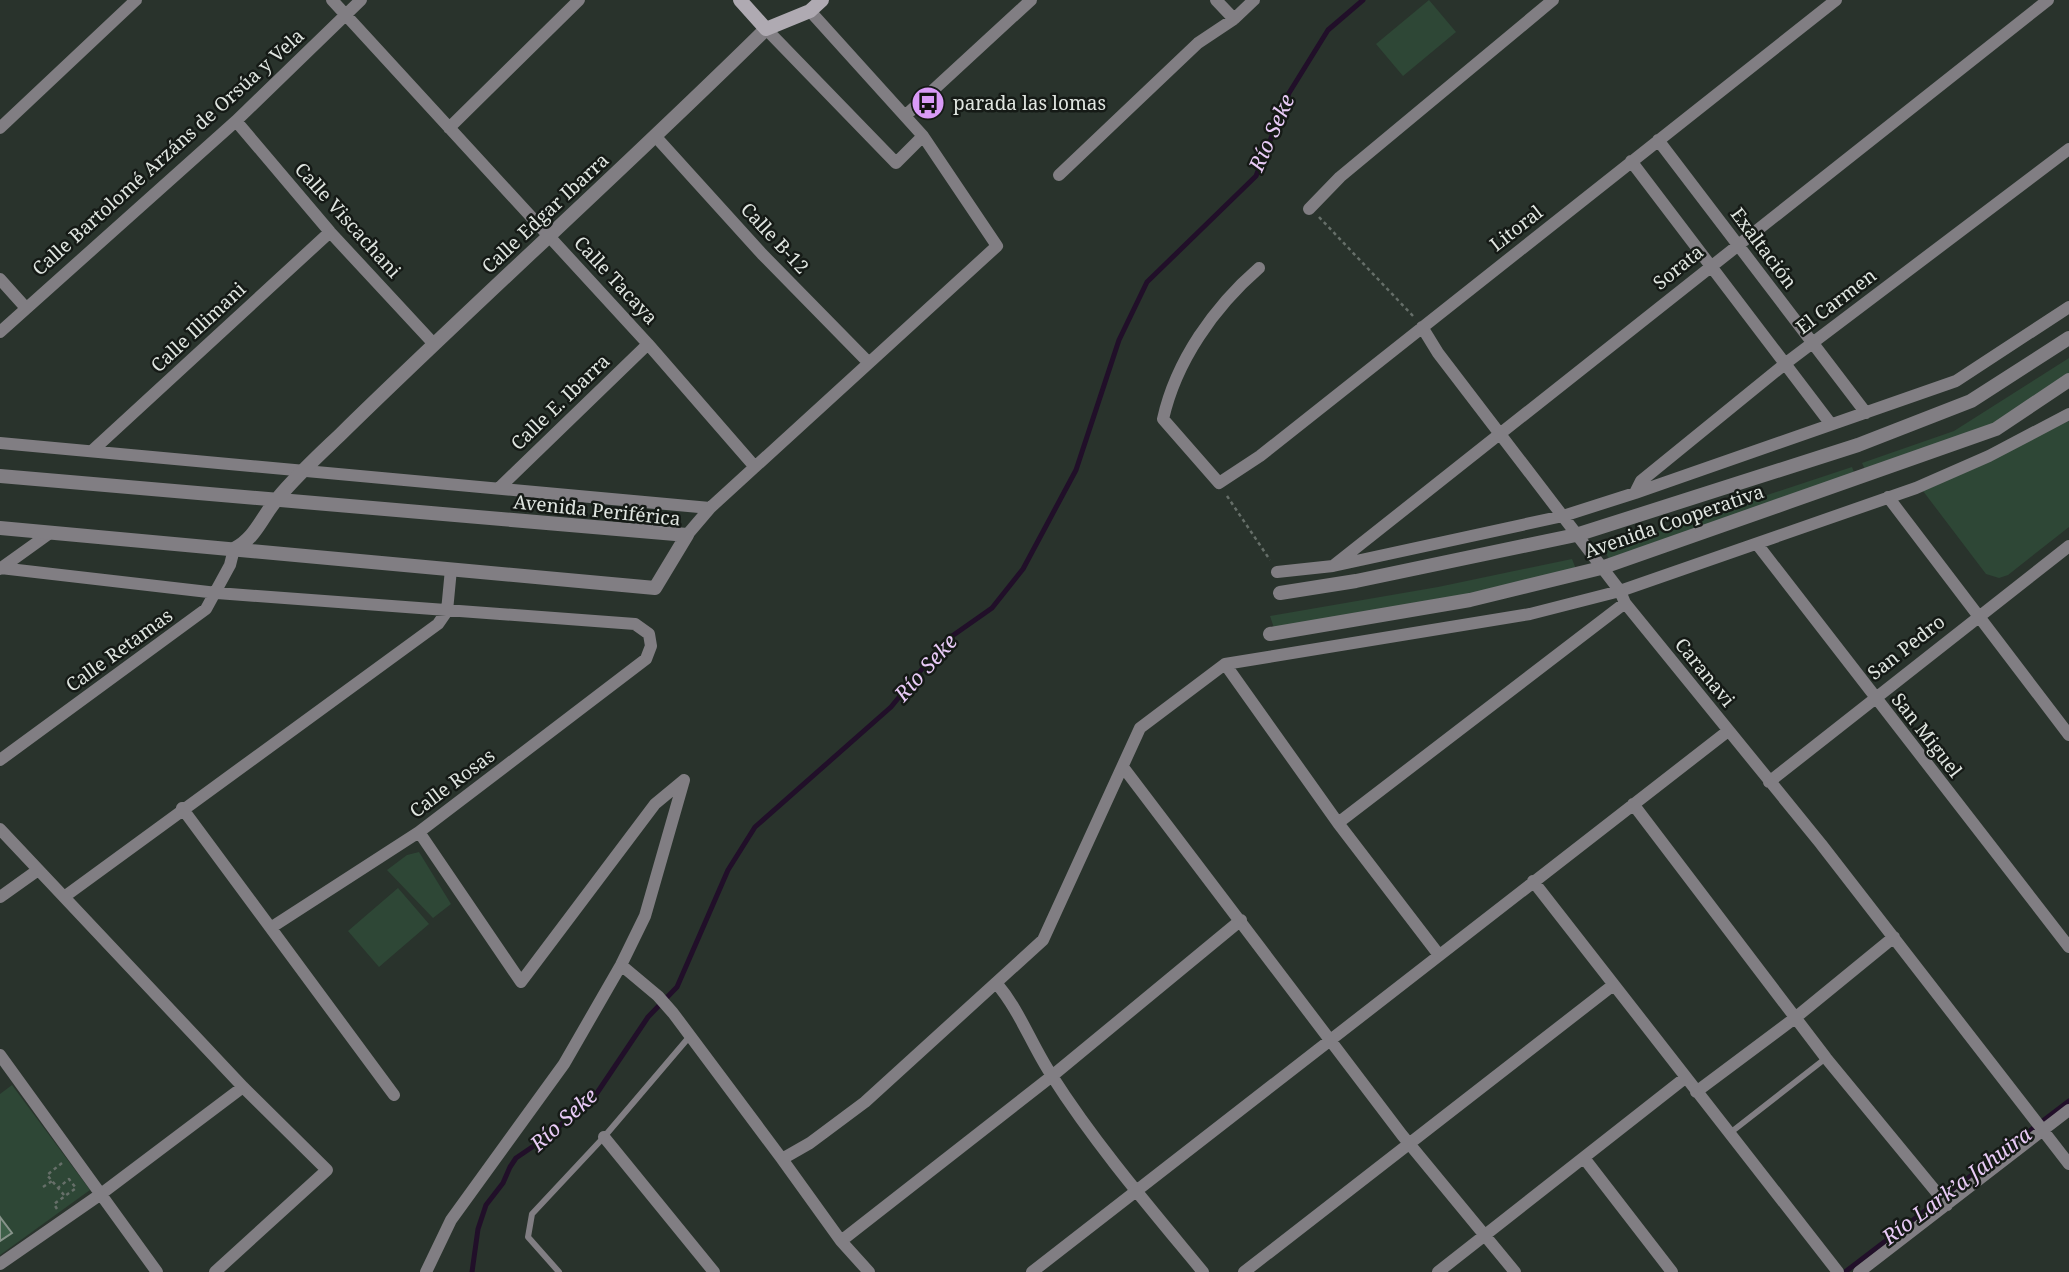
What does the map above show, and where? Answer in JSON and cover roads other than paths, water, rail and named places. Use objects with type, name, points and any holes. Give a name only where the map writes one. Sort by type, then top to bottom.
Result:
[{"type":"main road","points":[[740,0],[766,29]]},
{"type":"main road","name":"Calle Edgar Ibarra","points":[[766,29],[805,6],[822,0]]},
{"type":"street","points":[[0,128],[136,0]]},
{"type":"street","name":"Calle Tacaya","points":[[332,0],[649,344],[755,467]]},
{"type":"street","name":"Calle Bartolomé Arzáns de Orsúa y Vela","points":[[0,332],[236,121],[361,0]]},
{"type":"street","points":[[449,128],[579,0]]},
{"type":"street","points":[[905,116],[1031,0]]},
{"type":"street","points":[[1216,0],[1234,19]]},
{"type":"street","points":[[1059,175],[1198,43],[1234,19],[1254,0]]},
{"type":"street","points":[[1309,209],[1339,177],[1553,0]]},
{"type":"street","name":"Litoral","points":[[1259,268],[1237,288],[1190,352],[1170,387],[1163,419],[1219,483],[1260,456],[1836,0]]},
{"type":"street","name":"Sorata","points":[[1333,566],[2048,0]]},
{"type":"street","points":[[687,535],[710,508],[997,246],[923,136],[805,6]]},
{"type":"street","points":[[766,29],[896,163],[923,136]]},
{"type":"street","name":"Calle Edgar Ibarra","points":[[234,550],[245,544],[276,500],[304,470],[433,343],[656,137],[766,29]]},
{"type":"street","name":"Calle Viscachani","points":[[236,121],[330,232],[433,343]]},
{"type":"street","name":"Calle B-12","points":[[656,137],[762,254],[869,363]]},
{"type":"street","name":"Exaltación","points":[[1658,140],[1866,413]]},
{"type":"street","name":"El Carmen","points":[[1635,492],[1641,481],[1786,363],[2069,149]]},
{"type":"street","points":[[1632,162],[1830,424]]},
{"type":"street","name":"Calle Illimani","points":[[93,450],[330,232]]},
{"type":"street","points":[[0,279],[26,308]]},
{"type":"street","points":[[1278,572],[1333,566],[1563,516],[1635,492],[1956,380],[2069,307]]},
{"type":"street","name":"Caranavi","points":[[1422,327],[1620,591],[1625,603],[1894,937],[2069,1164]]},
{"type":"street","name":"Avenida Cooperativa","points":[[1280,593],[1356,581],[1576,535],[1858,445],[1971,401],[2069,338]]},
{"type":"street","name":"Calle E. Ibarra","points":[[499,488],[649,344]]},
{"type":"street","name":"Avenida Cooperativa","points":[[1270,634],[1470,600],[1601,568],[1996,429],[2069,380]]},
{"type":"street","points":[[782,1159],[810,1143],[865,1102],[1043,940],[1140,728],[1225,664],[1530,614],[1620,591],[1888,497],[1989,456],[2069,414]]},
{"type":"street","points":[[0,443],[710,508]]},
{"type":"street","name":"Avenida Periférica","points":[[0,476],[687,535],[655,588],[0,528]]},
{"type":"street","points":[[1888,497],[2069,736]]},
{"type":"street","points":[[0,568],[50,533]]},
{"type":"street","name":"San Miguel","points":[[1757,544],[2069,947]]},
{"type":"street","name":"San Pedro","points":[[1769,782],[1977,615],[2069,546]]},
{"type":"street","name":"Calle Retamas","points":[[0,760],[206,609],[217,593],[234,550]]},
{"type":"street","points":[[0,568],[217,593],[447,611]]},
{"type":"street","points":[[64,897],[182,808],[431,630],[447,611],[451,569]]},
{"type":"street","points":[[1338,823],[1625,603]]},
{"type":"street","name":"Calle Rosas","points":[[272,926],[419,832],[646,659],[651,646],[649,634],[635,624],[447,611]]},
{"type":"street","points":[[1225,664],[1338,823],[1438,956]]},
{"type":"street","points":[[1032,1272],[1728,731]]},
{"type":"street","points":[[1123,767],[1410,1145],[1515,1272]]},
{"type":"street","points":[[419,832],[521,982],[655,804],[684,780],[645,916],[621,965],[564,1064],[451,1220],[426,1272]]},
{"type":"street","points":[[1633,804],[1826,1058],[1947,1205]]},
{"type":"street","points":[[182,808],[272,926],[394,1095]]},
{"type":"street","points":[[0,829],[243,1087],[327,1170],[215,1272]]},
{"type":"street","points":[[0,897],[38,870]]},
{"type":"street","points":[[1533,881],[1612,986],[1838,1272]]},
{"type":"street","points":[[841,1241],[1052,1076],[1241,920]]},
{"type":"street","points":[[1696,1092],[1795,1018],[1894,937]]},
{"type":"street","points":[[621,965],[658,996],[673,1013],[841,1241],[869,1272]]},
{"type":"street","points":[[997,984],[1008,997],[1052,1076],[1136,1190],[1203,1272]]},
{"type":"street","points":[[1244,1272],[1612,986]]},
{"type":"street","points":[[0,1055],[157,1272]]},
{"type":"street","points":[[1438,1272],[1685,1078]]},
{"type":"street","points":[[0,1264],[101,1194],[243,1087]]},
{"type":"street","points":[[1859,1272],[2069,1110]]},
{"type":"street","points":[[604,1137],[714,1272]]},
{"type":"street","points":[[1584,1158],[1672,1272]]},
{"type":"lane","points":[[559,1272],[528,1237],[533,1214],[604,1137],[690,1036]]},
{"type":"lane","points":[[1728,1134],[1826,1058]]},
{"type":"waterway","name":"Río Seke","points":[[472,1272],[478,1229],[486,1205],[503,1183],[510,1167],[516,1158],[547,1137],[597,1093],[648,1017],[677,987],[728,870],[755,827],[891,707],[945,641],[992,608],[1023,569],[1076,470],[1119,340],[1147,282],[1256,176],[1289,93],[1328,30],[1363,0]]},
{"type":"waterway","name":"Río Lark’a Jahuira","points":[[1845,1272],[2069,1101]]},
{"type":"place","name":"parada las lomas","points":[[928,103]]}]
